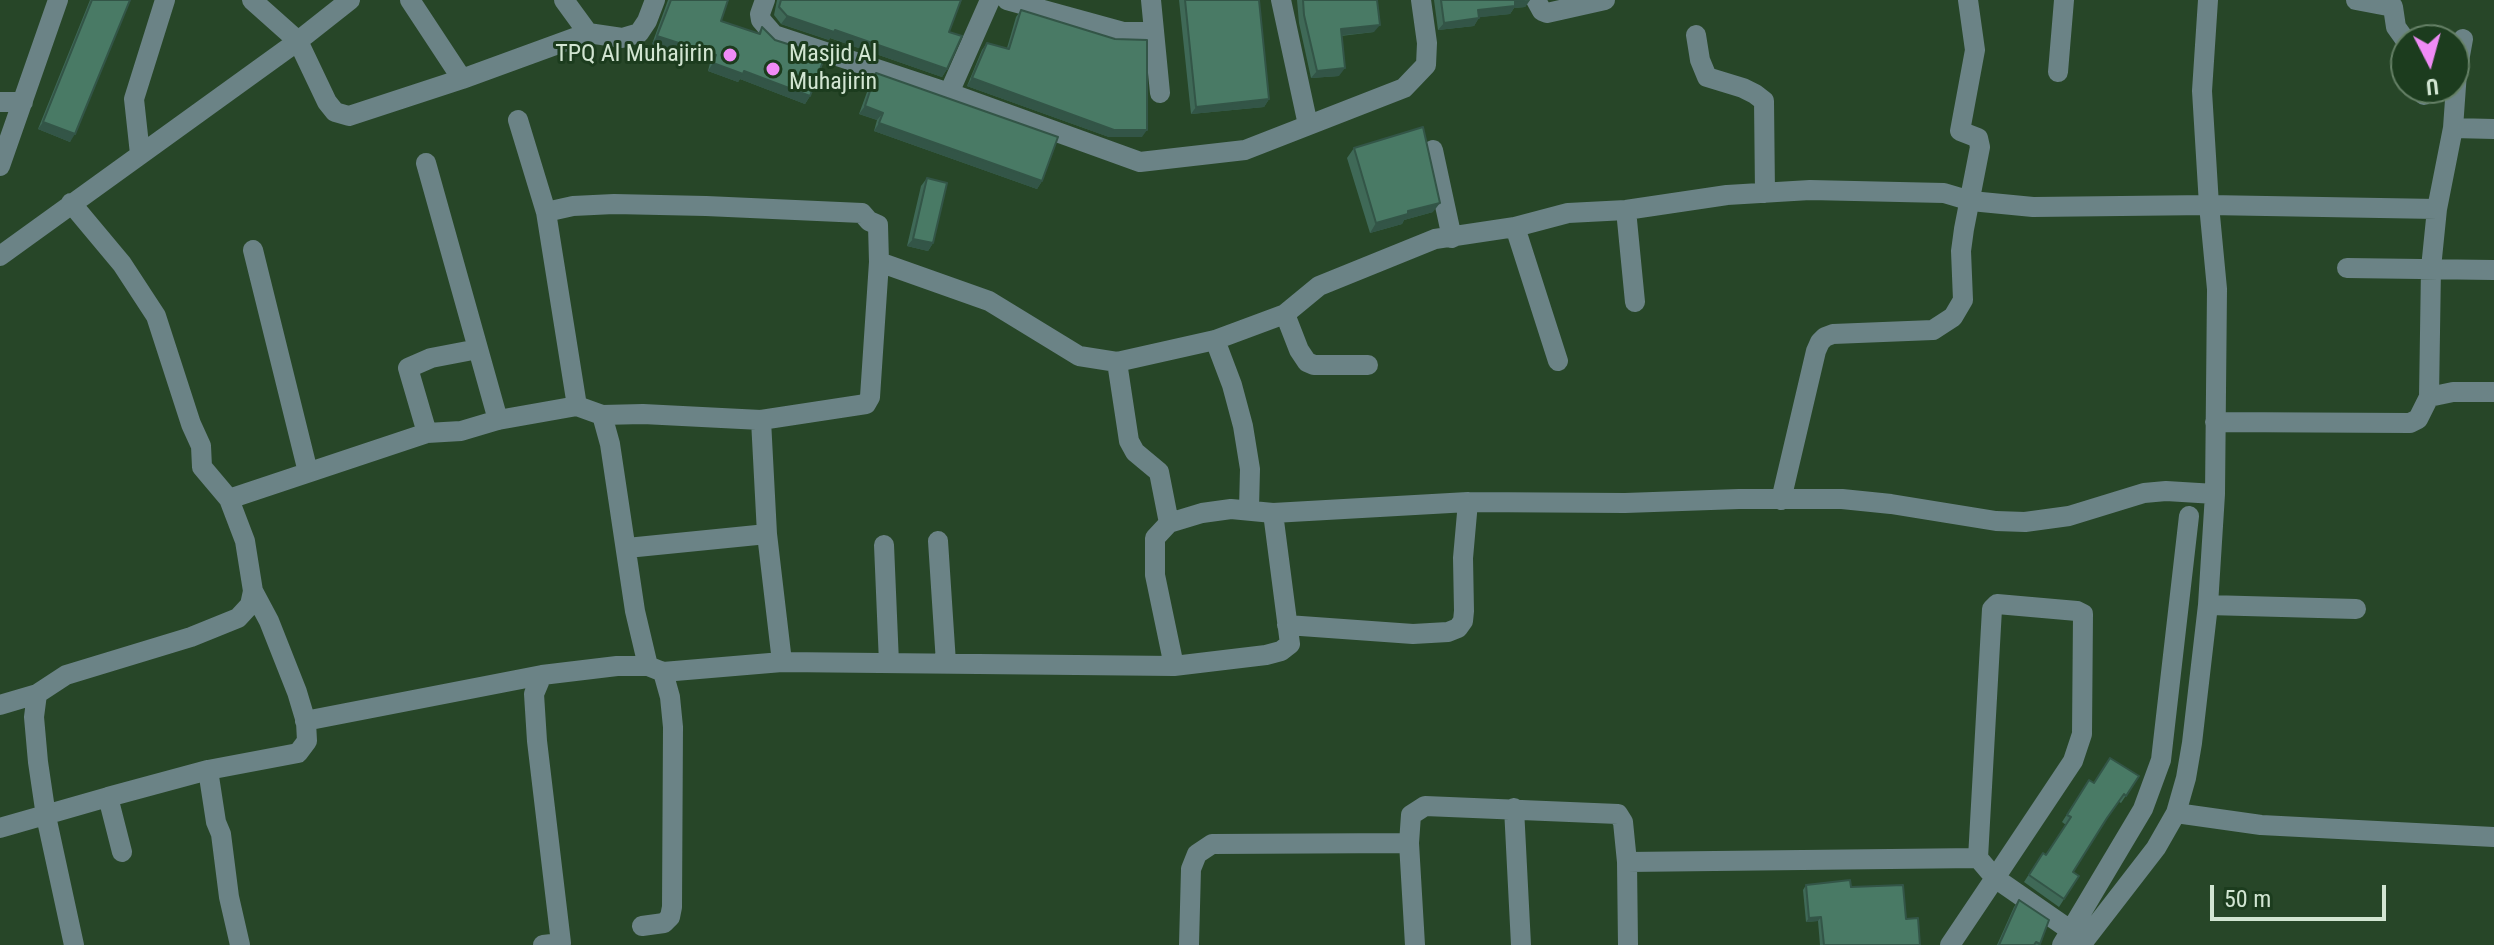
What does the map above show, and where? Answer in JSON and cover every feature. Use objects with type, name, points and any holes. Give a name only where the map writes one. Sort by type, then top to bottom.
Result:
[{"type":"street","points":[[0,166],[58,0]]},
{"type":"street","points":[[140,154],[134,99],[165,0]]},
{"type":"street","points":[[252,0],[298,41],[327,102],[335,112],[349,116],[588,33],[622,38],[639,33],[655,0]]},
{"type":"street","points":[[0,256],[350,0]]},
{"type":"street","points":[[410,0],[462,79]]},
{"type":"street","points":[[564,0],[588,33]]},
{"type":"street","points":[[765,0],[761,20],[774,35],[949,93],[1140,162],[1245,150],[1404,88],[1426,65],[1427,43],[1421,0]]},
{"type":"street","points":[[949,93],[990,0]]},
{"type":"street","points":[[1007,0],[1123,32],[1154,32]]},
{"type":"street","points":[[1151,0],[1160,93]]},
{"type":"street","points":[[1281,0],[1308,125]]},
{"type":"street","points":[[1536,0],[1542,11],[1547,13],[1605,0]]},
{"type":"street","points":[[1781,500],[1820,342],[1833,334],[1933,330],[1953,317],[1963,300],[1961,251],[1980,147],[1978,138],[1960,131],[1975,50],[1968,0]]},
{"type":"street","points":[[2058,72],[2064,0]]},
{"type":"street","points":[[2074,940],[2156,848],[2176,813],[2192,743],[2208,605],[2215,494],[2217,289],[2202,91],[2208,0]]},
{"type":"street","points":[[2356,0],[2393,7],[2396,24]]},
{"type":"street","points":[[1696,35],[1700,60],[1707,77],[1743,88],[1764,101],[1765,193]]},
{"type":"street","points":[[0,102],[23,102]]},
{"type":"street","points":[[2215,422],[2410,423],[2418,419],[2429,397],[2431,268],[2437,209],[2455,104]]},
{"type":"street","points":[[518,120],[546,212],[577,406]]},
{"type":"street","points":[[2453,128],[2494,129]]},
{"type":"street","points":[[1433,150],[1452,238]]},
{"type":"street","points":[[426,163],[498,420]]},
{"type":"street","points":[[879,262],[989,301],[1079,356],[1117,362],[1215,340],[1285,314],[1319,286],[1435,239],[1515,227],[1568,213],[1626,210],[1727,195],[1810,190],[1944,193],[1971,201],[2033,207],[2209,205],[2437,209]]},
{"type":"street","points":[[0,828],[208,770],[298,753],[307,741],[297,692],[269,621],[253,591],[245,541],[229,499],[202,467],[201,446],[156,316],[105,241],[71,203]]},
{"type":"street","points":[[229,499],[427,433],[461,431],[498,420],[577,406],[602,415],[761,420],[866,404],[870,397],[879,262],[878,225],[862,213],[614,204],[573,206],[546,212]]},
{"type":"street","points":[[1626,210],[1635,302]]},
{"type":"street","points":[[1515,227],[1558,361]]},
{"type":"street","points":[[253,250],[308,472]]},
{"type":"street","points":[[2347,268],[2494,270]]},
{"type":"street","points":[[1285,314],[1307,362],[1314,365],[1368,365]]},
{"type":"street","points":[[1215,340],[1243,426],[1250,469],[1249,509]]},
{"type":"street","points":[[427,433],[408,368],[431,358],[478,349]]},
{"type":"street","points":[[1117,362],[1129,441],[1135,452],[1159,472],[1169,523]]},
{"type":"street","points":[[2429,397],[2453,392],[2494,392]]},
{"type":"street","points":[[602,415],[610,444],[635,611],[655,669],[670,697],[673,727],[672,907],[670,917],[664,923],[642,926]]},
{"type":"street","points":[[761,420],[767,534],[782,662]]},
{"type":"street","points":[[1174,666],[1155,575],[1155,538],[1169,523],[1202,513],[1249,509],[1273,513],[1468,502],[1842,499],[1996,521],[2025,522],[2069,516],[2144,493],[2215,494]]},
{"type":"street","points":[[1287,625],[1413,634],[1448,632],[1458,628],[1464,611],[1463,558],[1468,502]]},
{"type":"street","points":[[305,721],[542,675],[617,666],[655,669],[782,662],[1174,666],[1266,655],[1281,651],[1290,644],[1273,513]]},
{"type":"street","points":[[2074,940],[2143,809],[2161,760],[2189,516]]},
{"type":"street","points":[[627,548],[767,534]]},
{"type":"street","points":[[938,541],[946,663]]},
{"type":"street","points":[[884,545],[889,663]]},
{"type":"street","points":[[0,705],[37,694],[66,675],[191,637],[238,618],[250,605],[253,591]]},
{"type":"street","points":[[1950,945],[1995,878],[2073,761],[2082,734],[2084,618],[2077,611],[1997,604],[1992,609],[1978,858],[1995,878],[2074,940]]},
{"type":"street","points":[[2208,605],[2356,609]]},
{"type":"street","points":[[542,675],[534,694],[537,741],[561,943],[543,945]]},
{"type":"street","points":[[37,694],[34,717],[38,762],[46,816],[74,945]]},
{"type":"street","points":[[208,770],[240,945]]},
{"type":"street","points":[[108,797],[122,852]]},
{"type":"street","points":[[1415,945],[1409,843],[1411,815],[1425,806],[1618,814],[1623,822],[1627,862],[1628,945]]},
{"type":"street","points":[[1514,808],[1521,945]]},
{"type":"street","points":[[2176,813],[2261,825],[2494,837]]},
{"type":"street","points":[[1189,945],[1191,869],[1197,854],[1212,844],[1409,843]]},
{"type":"street","points":[[1627,862],[1978,858]]},
{"type":"building","points":[[92,0],[130,0],[75,134],[43,122]]},
{"type":"building","points":[[671,0],[728,0],[721,21],[760,34],[762,27],[775,40],[825,56],[810,96],[744,71],[743,74],[713,63],[716,55],[657,36]]},
{"type":"building","points":[[781,0],[961,0],[949,32],[962,36],[947,69],[787,16],[779,7]]},
{"type":"building","points":[[1185,0],[1259,0],[1269,99],[1196,107]]},
{"type":"building","points":[[1303,0],[1377,0],[1380,25],[1341,29],[1345,68],[1317,71]]},
{"type":"building","points":[[1441,0],[1524,0],[1515,1],[1515,6],[1478,10],[1479,18],[1444,23]]},
{"type":"building","points":[[1021,10],[1115,39],[1147,40],[1147,130],[1114,130],[972,78],[987,43],[1009,49]]},
{"type":"building","points":[[876,73],[1058,137],[1042,181],[879,123],[883,113],[865,106]]},
{"type":"building","points":[[1423,127],[1440,203],[1376,223],[1354,148]]},
{"type":"building","points":[[927,178],[947,183],[933,243],[913,239]]},
{"type":"building","points":[[2110,758],[2139,776],[2107,818],[2073,872],[2079,876],[2064,899],[2029,875],[2071,817],[2067,815],[2089,780],[2094,783]]},
{"type":"building","points":[[1850,880],[1851,887],[1903,885],[1906,919],[1918,918],[1920,945],[1824,945],[1821,917],[1809,918],[1806,885]]},
{"type":"building","points":[[2019,900],[2049,920],[2040,944],[1999,945]]},
{"type":"place","name":"TPQ Al Muhajirin","points":[[730,55]]},
{"type":"place","name":"Masjid Al Muhajirin","points":[[773,69]]}]
